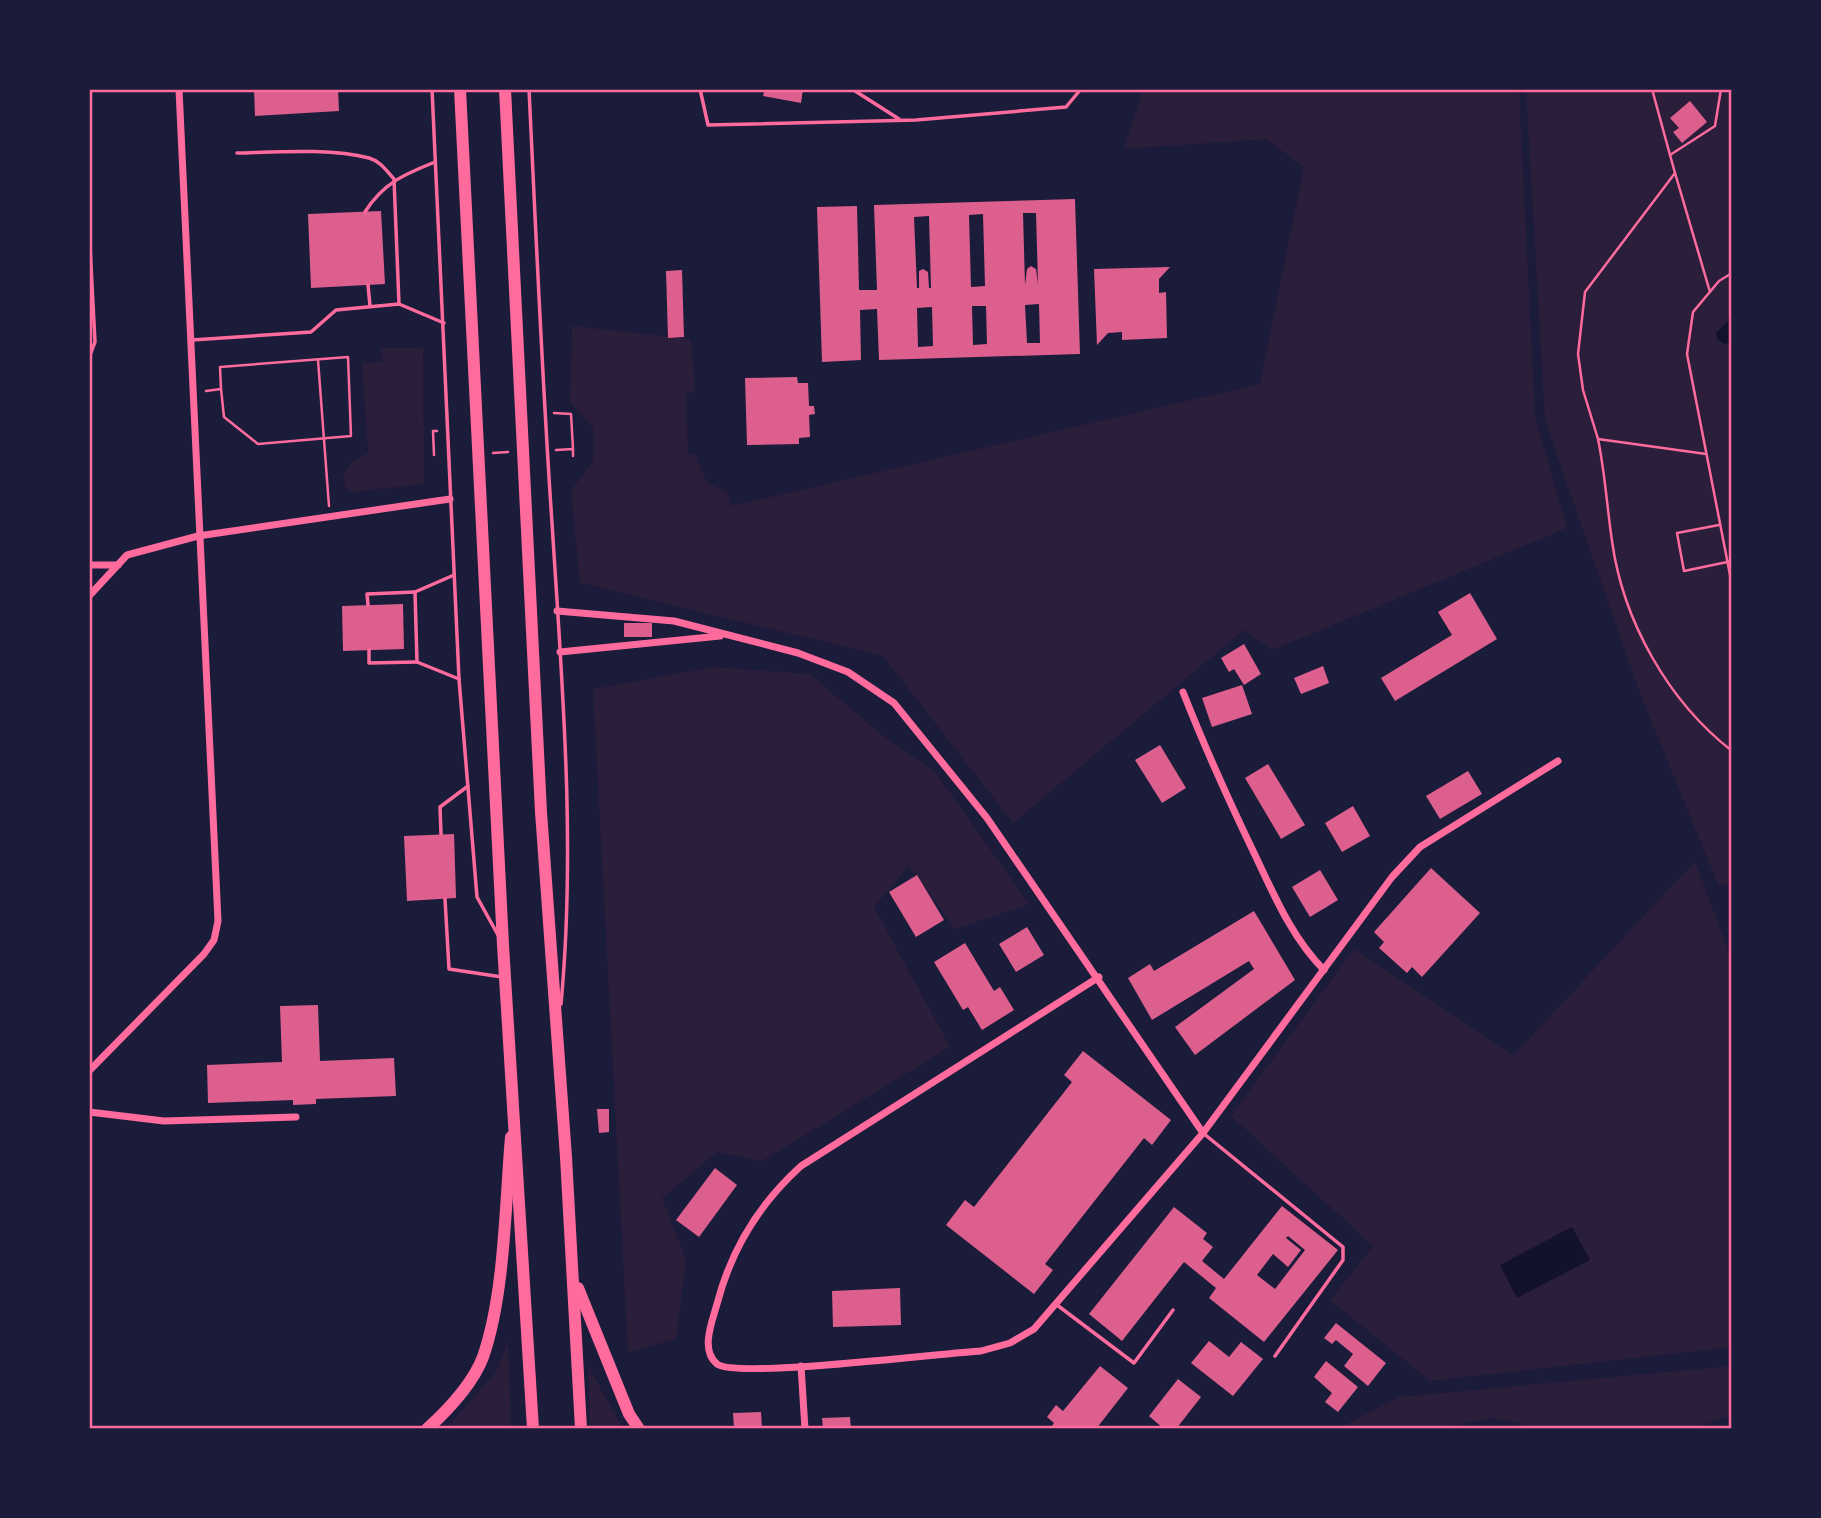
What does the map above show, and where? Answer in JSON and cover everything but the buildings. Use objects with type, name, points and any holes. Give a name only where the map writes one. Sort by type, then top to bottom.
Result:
[{"type":"highway","points":[[460,89],[503,945],[533,1429]]},
{"type":"highway","points":[[505,89],[541,812],[573,1276],[580,1429]]},
{"type":"highway","points":[[427,1429],[448,1410],[482,1359],[496,1302],[514,1095]]},
{"type":"highway","points":[[573,1276],[623,1401],[639,1429]]},
{"type":"street","points":[[89,1071],[204,954],[214,940],[218,921],[179,89]]},
{"type":"street","points":[[89,596],[127,555],[198,536],[450,499]]},
{"type":"street","points":[[89,565],[118,565]]},
{"type":"street","points":[[558,611],[674,621],[798,653],[848,672],[894,703],[987,818],[1099,977],[1203,1133]]},
{"type":"street","points":[[560,652],[722,635]]},
{"type":"street","points":[[1183,692],[1210,761],[1278,903],[1303,946],[1324,970]]},
{"type":"street","points":[[1099,977],[801,1166],[759,1210],[743,1237],[719,1294],[709,1333],[711,1357],[719,1366],[735,1369],[801,1366],[981,1351],[1010,1343],[1034,1329],[1203,1133],[1392,877],[1420,847],[1558,761]]},
{"type":"street","points":[[89,1112],[164,1121],[296,1117]]},
{"type":"street","points":[[801,1366],[805,1429]]},
{"type":"lane","points":[[432,89],[459,679],[477,897],[503,945]]},
{"type":"lane","points":[[529,89],[558,611],[567,866],[566,946],[557,1044]]},
{"type":"lane","points":[[700,89],[708,125],[901,120],[1066,107],[1081,89]]},
{"type":"lane","points":[[852,89],[901,120]]},
{"type":"lane","points":[[237,153],[296,153],[370,158],[381,164],[394,179],[399,304]]},
{"type":"lane","points":[[365,212],[373,198],[394,179],[435,162]]},
{"type":"lane","points":[[89,227],[95,342],[89,358]]},
{"type":"lane","points":[[368,285],[370,306]]},
{"type":"lane","points":[[190,340],[311,332],[336,310],[399,304],[444,323]]},
{"type":"lane","points":[[368,605],[367,594],[415,592],[454,575]]},
{"type":"lane","points":[[415,592],[417,662]]},
{"type":"lane","points":[[369,650],[369,663],[417,662],[459,679]]},
{"type":"lane","points":[[441,834],[440,807],[468,786]]},
{"type":"lane","points":[[445,899],[449,969],[505,978]]},
{"type":"lane","points":[[1203,1133],[1343,1247],[1343,1260],[1275,1356]]},
{"type":"lane","points":[[1057,1305],[1134,1363],[1173,1310]]},
{"type":"path","points":[[1652,89],[1710,292]]},
{"type":"path","points":[[1671,155],[1715,126],[1721,89]]},
{"type":"path","points":[[1675,173],[1585,292],[1578,354],[1583,390],[1598,439],[1618,572],[1643,636],[1665,681],[1689,713],[1732,751]]},
{"type":"path","points":[[1732,273],[1710,292],[1693,312],[1687,354],[1732,585]]},
{"type":"path","points":[[348,357],[351,436],[258,444],[224,416],[221,389],[220,367],[348,357]]},
{"type":"path","points":[[318,360],[330,517]]},
{"type":"path","points":[[192,392],[221,389]]},
{"type":"path","points":[[545,413],[571,414],[573,456]]},
{"type":"path","points":[[432,455],[433,431]]},
{"type":"path","points":[[1598,439],[1706,454]]},
{"type":"path","points":[[545,451],[573,449]]},
{"type":"path","points":[[490,453],[517,452]]},
{"type":"path","points":[[1719,525],[1677,533],[1684,571],[1732,561]]},
{"type":"path","points":[[1724,552],[1732,551]]},
{"type":"shaded area","points":[[1143,89],[1519,89],[1535,416],[1567,528],[1273,650],[1244,630],[1013,823],[883,656],[580,583],[571,490],[593,462],[593,427],[570,403],[572,326],[691,339],[695,391],[686,393],[688,455],[695,453],[707,483],[727,492],[732,506],[1260,384],[1304,167],[1266,139],[1124,149]]},
{"type":"shaded area","points":[[1526,89],[1732,89],[1732,882],[1719,887],[1640,693],[1545,421]]},
{"type":"shaded area","points":[[1732,303],[1732,342],[1725,344],[1718,340],[1716,333],[1727,322]]},
{"type":"shaded area","points":[[381,348],[423,348],[424,484],[353,492],[345,487],[343,474],[353,461],[368,453],[362,363],[382,362]]},
{"type":"shaded area","points":[[713,667],[810,674],[882,735],[936,773],[1029,904],[955,929],[909,866],[874,907],[950,1047],[762,1161],[717,1152],[662,1198],[686,1260],[676,1339],[628,1352],[593,689]]},
{"type":"shaded area","points":[[1695,861],[1732,960],[1732,1347],[1430,1381],[1330,1300],[1373,1246],[1231,1116],[1354,949],[1513,1056]]},
{"type":"shaded area","points":[[1572,1227],[1590,1260],[1517,1298],[1500,1265]]},
{"type":"shaded area","points":[[508,1342],[511,1429],[446,1429],[496,1372]]},
{"type":"shaded area","points":[[588,1366],[623,1429],[590,1429]]},
{"type":"shaded area","points":[[1732,1366],[1732,1415],[1692,1429],[1529,1429],[1518,1423],[1491,1418],[1439,1429],[1337,1429],[1399,1397]]}]
